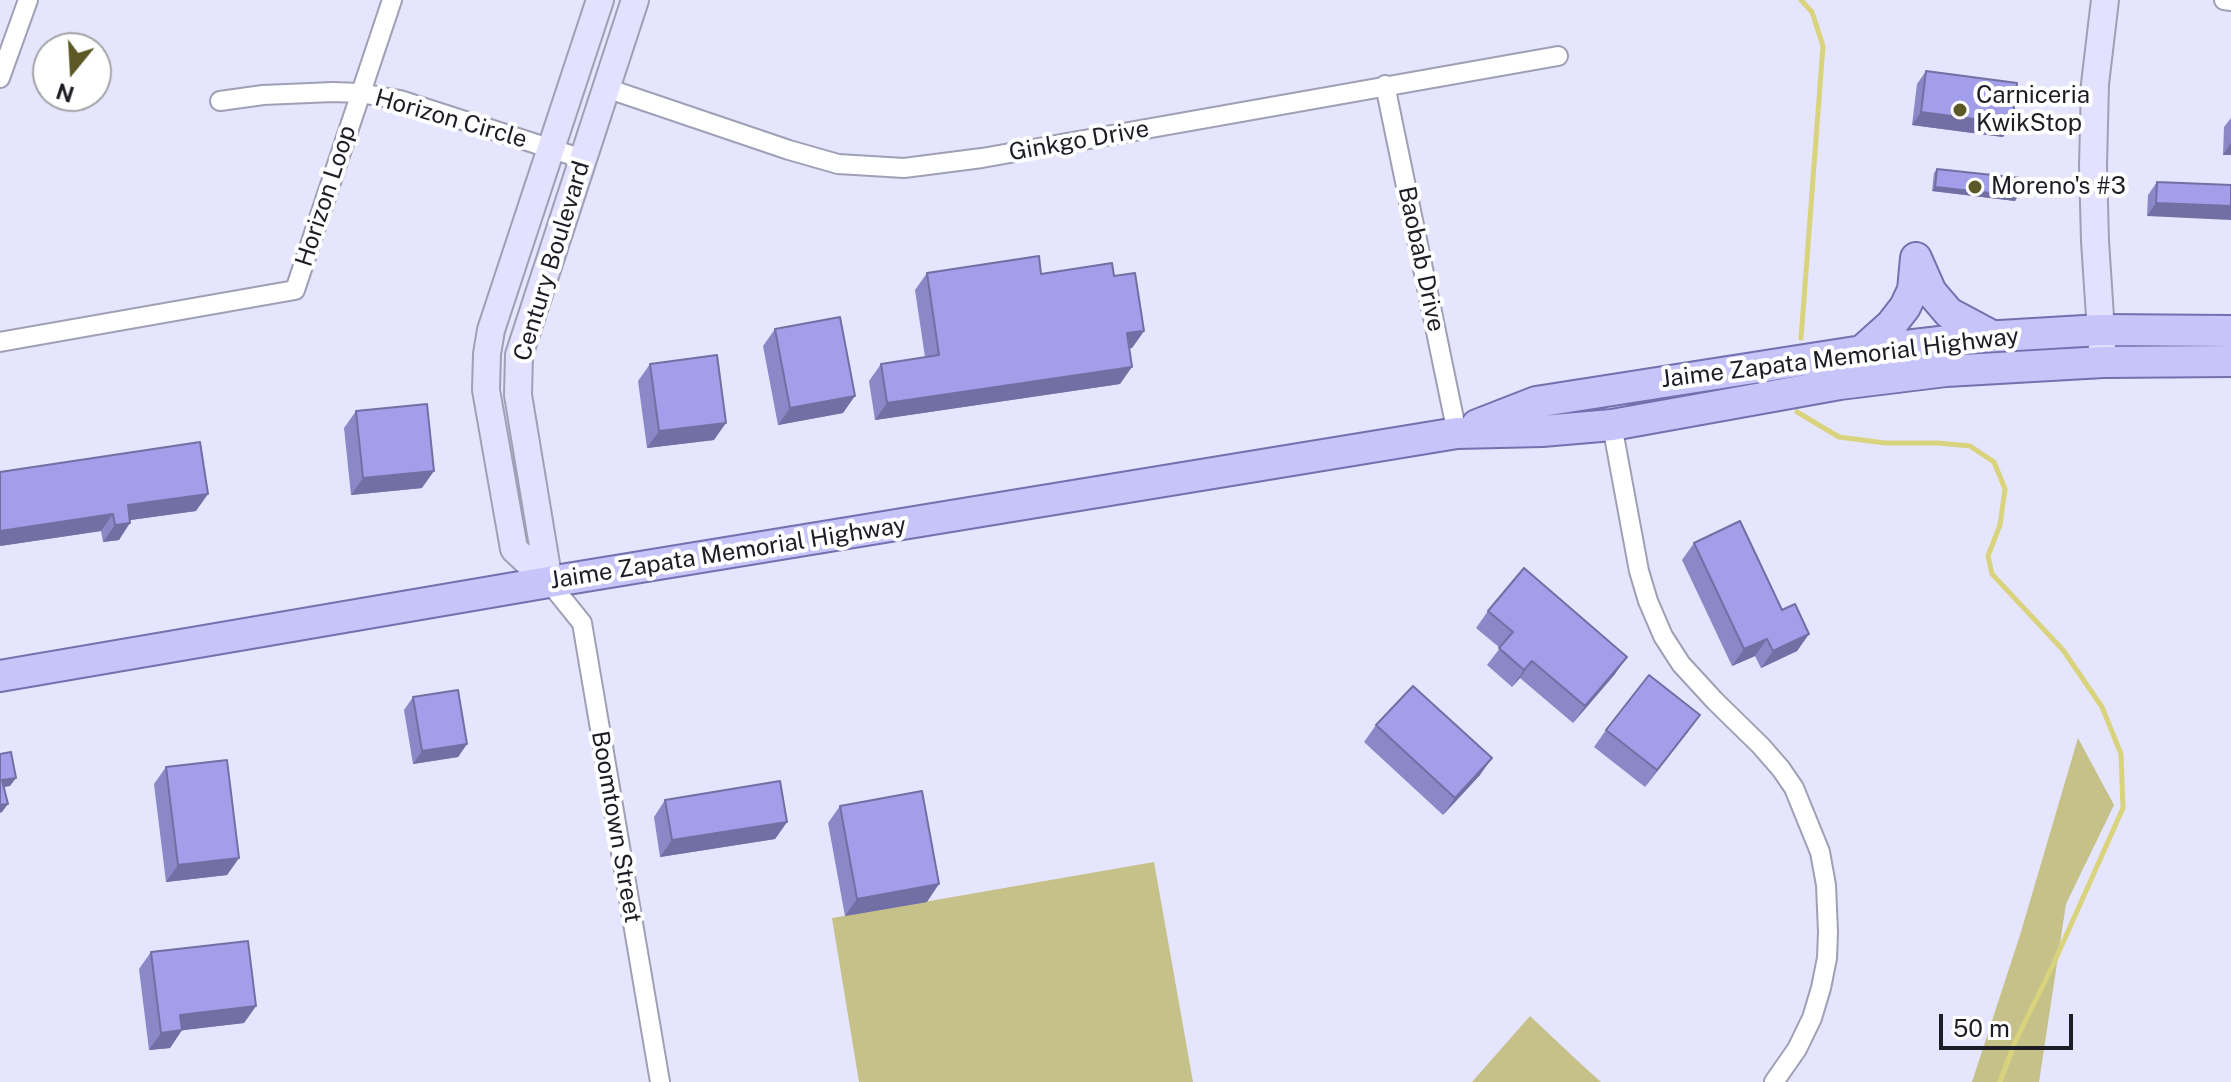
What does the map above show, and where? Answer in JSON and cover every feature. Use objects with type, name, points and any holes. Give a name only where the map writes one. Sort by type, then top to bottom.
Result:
[{"type":"main road","points":[[1862,351],[1891,325],[1905,307],[1913,290],[1916,258],[1931,292],[1949,313],[1992,336]]},
{"type":"main road","name":"Jaime Zapata Memorial Highway","points":[[1457,433],[1536,402],[1862,351],[1992,336],[2101,330],[2231,331]]},
{"type":"main road","name":"Jaime Zapata Memorial Highway","points":[[0,676],[549,582],[1457,433],[1612,425],[1840,384],[1946,371],[2103,362],[2231,361]]},
{"type":"main road","points":[[1612,425],[1618,413],[1637,400],[1732,380],[1756,367]]},
{"type":"street","points":[[0,78],[28,0]]},
{"type":"street","name":"Horizon Loop","points":[[0,342],[295,290],[392,0]]},
{"type":"street","name":"Century Boulevard","points":[[549,582],[514,549],[486,390],[487,354],[491,330],[600,0]]},
{"type":"street","name":"Century Boulevard","points":[[549,582],[518,395],[519,355],[635,0]]},
{"type":"street","points":[[2103,362],[2093,166],[2095,84],[2105,0]]},
{"type":"street","name":"Ginkgo Drive","points":[[606,88],[838,164],[904,168],[982,158],[1558,56]]},
{"type":"street","name":"Baobab Drive","points":[[1385,85],[1457,433]]},
{"type":"street","name":"Horizon Circle","points":[[220,101],[263,95],[360,93],[400,100],[583,159]]},
{"type":"street","points":[[1612,425],[1639,571],[1663,636],[1681,664],[1781,769],[1809,819],[1820,852],[1826,885],[1827,958],[1812,1018],[1797,1049],[1774,1082]]},
{"type":"street","name":"Boomtown Street","points":[[549,582],[582,623],[660,1082]]},
{"type":"shaded area","points":[[2078,738],[2114,805],[2066,904],[2039,1082],[1972,1082],[2020,935]]},
{"type":"shaded area","points":[[1154,862],[1193,1082],[859,1082],[832,918]]},
{"type":"shaded area","points":[[1530,1016],[1581,1064],[1601,1082],[1472,1082]]},
{"type":"building","name":"Carniceria KwikStop","points":[[1926,71],[2017,83],[2012,124],[1921,112]]},
{"type":"building","name":"Moreno's #3","points":[[1937,169],[2020,178],[2018,196],[1935,187]]},
{"type":"building","points":[[2157,182],[2231,185],[2231,206],[2156,203]]},
{"type":"building","points":[[1039,256],[1041,274],[1112,263],[1114,276],[1135,273],[1144,331],[1127,333],[1132,367],[887,403],[881,364],[939,355],[927,273]]},
{"type":"building","points":[[840,317],[855,396],[790,408],[775,329]]},
{"type":"building","points":[[717,355],[726,423],[659,431],[650,364]]},
{"type":"building","points":[[427,404],[434,471],[363,478],[356,411]]},
{"type":"building","points":[[200,442],[208,494],[128,505],[130,523],[115,525],[113,514],[0,531],[0,472]]},
{"type":"building","points":[[1740,521],[1782,610],[1795,604],[1809,634],[1773,651],[1767,639],[1744,649],[1694,543]]},
{"type":"building","points":[[1524,568],[1627,657],[1585,706],[1532,661],[1524,670],[1499,648],[1513,632],[1488,611]]},
{"type":"building","points":[[1649,675],[1700,715],[1657,770],[1606,730]]},
{"type":"building","points":[[1413,686],[1492,758],[1455,798],[1376,725]]},
{"type":"building","points":[[458,690],[467,744],[422,751],[413,697]]},
{"type":"building","points":[[11,752],[16,778],[2,780],[8,804],[0,805],[0,754]]},
{"type":"building","points":[[227,760],[239,858],[178,865],[166,767]]},
{"type":"building","points":[[780,781],[787,822],[672,840],[665,800]]},
{"type":"building","points":[[922,791],[939,884],[857,899],[840,806]]},
{"type":"building","points":[[248,941],[256,1006],[180,1015],[182,1030],[161,1033],[151,952]]},
{"type":"waterway","points":[[1801,0],[1812,12],[1823,46],[1801,338]]},
{"type":"waterway","points":[[1797,412],[1839,437],[1885,443],[1970,446],[1994,462],[2005,489],[2000,525],[1988,556],[1992,574],[2063,650],[2102,707],[2121,754],[2123,808],[2015,1042],[2000,1082]]},
{"type":"place","name":"Carniceria KwikStop","points":[[1960,110]]},
{"type":"place","name":"Moreno's #3","points":[[1975,187]]}]
